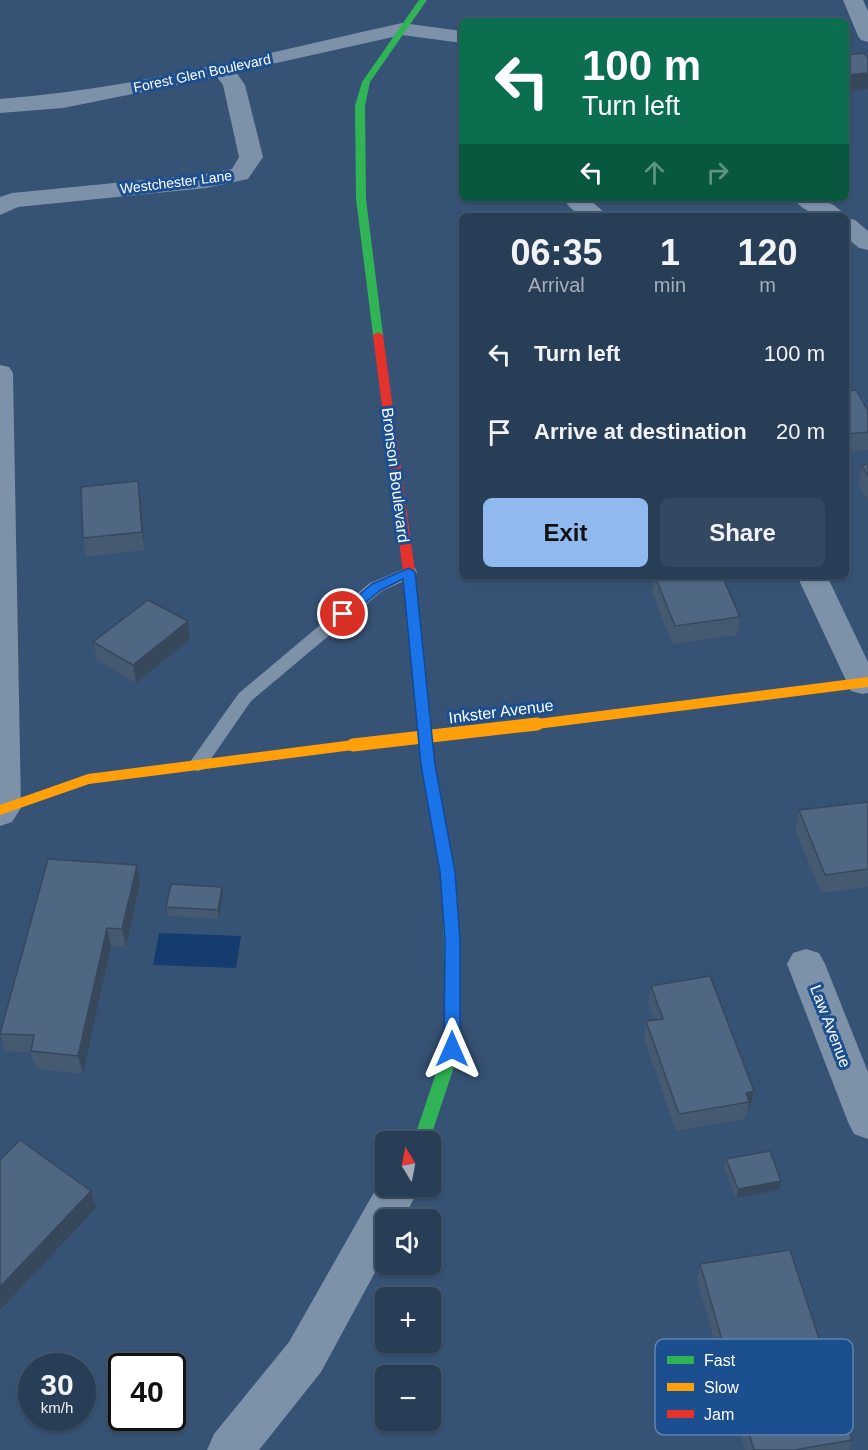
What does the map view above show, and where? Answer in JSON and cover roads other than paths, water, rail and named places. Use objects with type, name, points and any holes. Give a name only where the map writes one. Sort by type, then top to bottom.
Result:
[{"type":"street","name":"Bronson Boulevard","points":[[423,0],[366,82],[360,106],[361,199],[409,572],[428,765],[448,872],[452,940],[452,1049],[425,1131]]},
{"type":"street","points":[[853,0],[868,36]]},
{"type":"street","points":[[402,29],[459,38]]},
{"type":"street","name":"Forest Glen Boulevard","points":[[0,106],[63,101],[223,69],[402,29]]},
{"type":"street","name":"Westchester Lane","points":[[0,208],[12,200],[206,181],[240,174],[251,157],[234,85],[223,69]]},
{"type":"street","points":[[577,201],[592,213]]},
{"type":"street","points":[[810,201],[828,213]]},
{"type":"street","points":[[849,227],[868,243]]},
{"type":"street","points":[[0,373],[1,810]]},
{"type":"street","points":[[813,579],[865,683]]},
{"type":"street","name":"Inkster Avenue","points":[[1,810],[88,779],[865,683]]},
{"type":"street","name":"Law Avenue","points":[[806,964],[868,1122]]},
{"type":"street","points":[[230,1450],[305,1357],[394,1197]]},
{"type":"lane","points":[[198,764],[245,697],[376,587],[409,572]]},
{"type":"water","points":[[159,933],[241,936],[236,968],[153,965]]}]
